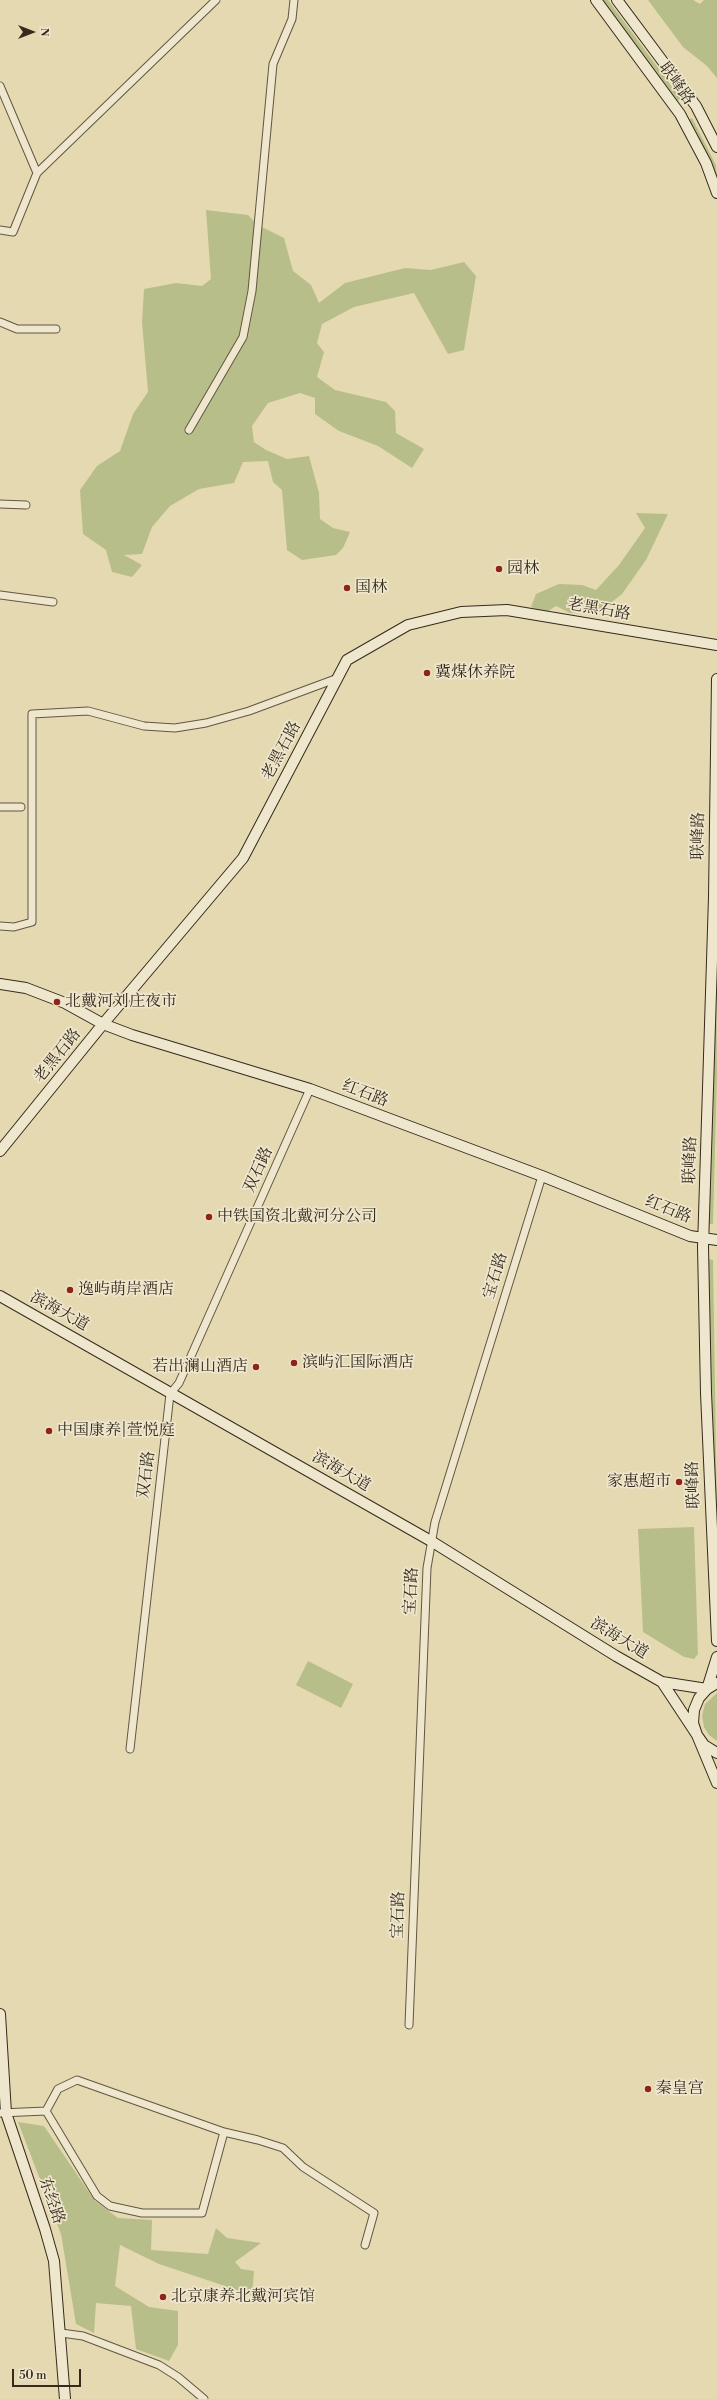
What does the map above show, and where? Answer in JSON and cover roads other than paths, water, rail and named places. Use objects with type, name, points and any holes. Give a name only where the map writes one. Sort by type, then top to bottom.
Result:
[{"type":"main road","name":"联峰路","points":[[596,0],[680,114],[706,163],[717,193]]},
{"type":"main road","name":"联峰路","points":[[617,0],[696,106],[717,147]]},
{"type":"main road","name":"老黑石路","points":[[0,1151],[103,1024],[243,858],[347,660],[408,625],[461,612],[507,610],[717,645]]},
{"type":"main road","name":"联峰路","points":[[717,679],[715,897],[703,1238],[706,1393],[717,1642]]},
{"type":"main road","name":"红石路","points":[[0,984],[26,988],[65,1003],[103,1024],[132,1035],[310,1089],[542,1176],[690,1236],[717,1240]]},
{"type":"main road","name":"滨海大道","points":[[0,1296],[431,1541],[616,1656],[662,1682]]},
{"type":"main road","points":[[707,1689],[716,1662]]},
{"type":"main road","points":[[662,1682],[707,1689]]},
{"type":"main road","points":[[662,1682],[704,1745],[717,1753]]},
{"type":"main road","points":[[717,1683],[707,1689],[699,1698],[694,1710],[693,1723],[717,1783]]},
{"type":"main road","name":"东经路","points":[[0,2014],[3,2113],[54,2261],[61,2333],[65,2399]]},
{"type":"street","points":[[0,230],[13,232],[37,173],[216,0]]},
{"type":"street","points":[[189,430],[243,337],[252,291],[273,64],[292,19],[294,0]]},
{"type":"street","points":[[0,86],[37,173]]},
{"type":"street","points":[[0,322],[17,329],[56,328]]},
{"type":"street","points":[[0,504],[26,505]]},
{"type":"street","points":[[0,595],[53,602]]},
{"type":"street","points":[[0,926],[14,927],[32,922],[32,714],[88,711],[144,726],[175,728],[206,723],[249,711],[338,678]]},
{"type":"street","points":[[0,807],[21,807]]},
{"type":"street","name":"双石路","points":[[130,1749],[170,1394],[179,1383],[310,1089]]},
{"type":"street","name":"宝石路","points":[[409,2025],[427,1568],[431,1541],[435,1522],[542,1176]]},
{"type":"street","points":[[46,2111],[58,2089],[77,2080],[224,2132],[283,2148],[303,2167],[374,2213],[365,2245]]},
{"type":"street","points":[[3,2113],[46,2111]]},
{"type":"street","points":[[46,2111],[97,2196],[110,2206],[142,2213],[202,2213],[224,2132]]},
{"type":"street","points":[[61,2333],[83,2336],[159,2365],[178,2377],[204,2399]]},
{"type":"place","name":"园林","points":[[499,569]]},
{"type":"place","name":"国林","points":[[347,588]]},
{"type":"place","name":"冀煤休养院","points":[[427,673]]},
{"type":"place","name":"北戴河刘庄夜市","points":[[57,1002]]},
{"type":"place","name":"中铁国资北戴河分公司","points":[[209,1217]]},
{"type":"place","name":"逸屿萌岸酒店","points":[[70,1290]]},
{"type":"place","name":"滨屿汇国际酒店","points":[[294,1363]]},
{"type":"place","name":"若出澜山酒店","points":[[256,1367]]},
{"type":"place","name":"中国康养|萱悦庭","points":[[49,1431]]},
{"type":"place","name":"家惠超市","points":[[679,1482]]},
{"type":"place","name":"秦皇宫","points":[[648,2089]]},
{"type":"place","name":"北京康养北戴河宾馆","points":[[163,2297]]}]
